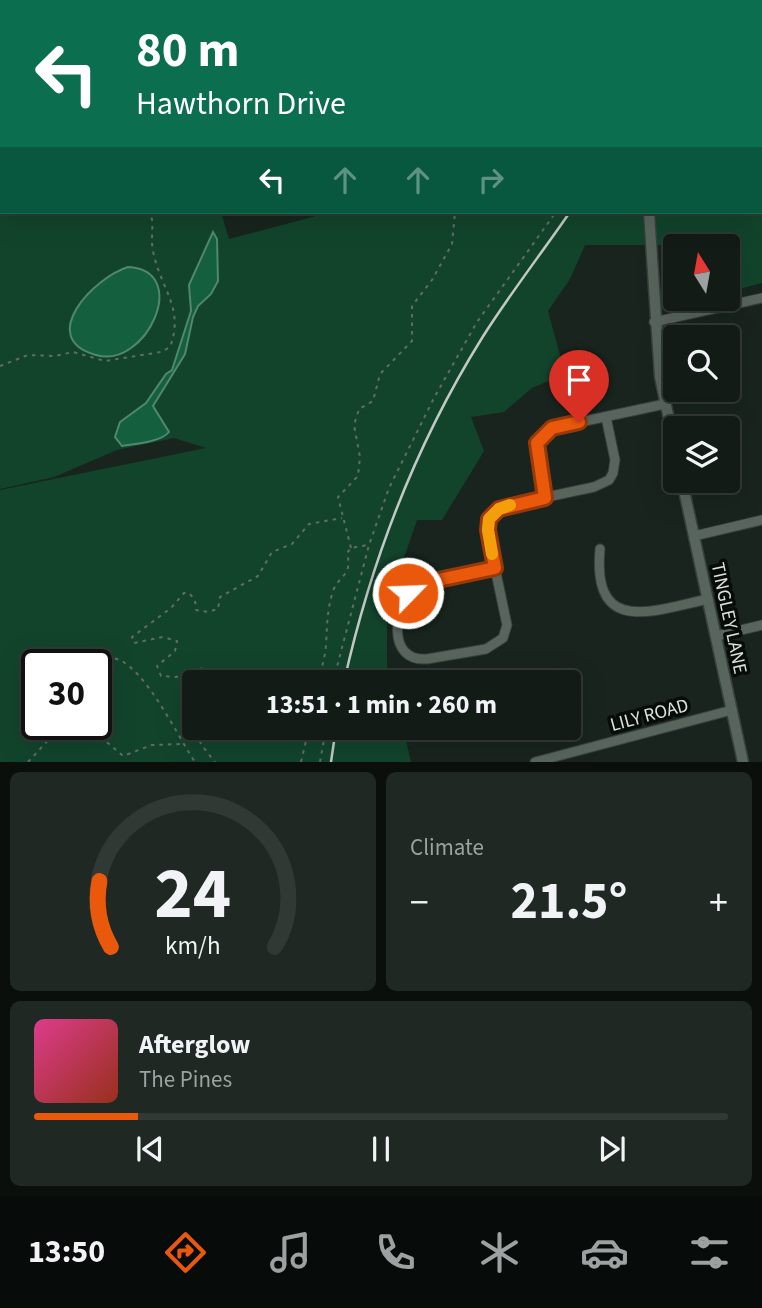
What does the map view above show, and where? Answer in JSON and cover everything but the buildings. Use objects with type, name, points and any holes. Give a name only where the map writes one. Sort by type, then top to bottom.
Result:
[{"type":"street","points":[[649,214],[654,323],[668,416]]},
{"type":"street","points":[[654,323],[762,298]]},
{"type":"street","points":[[545,498],[537,450],[540,437],[552,428],[665,404]]},
{"type":"street","points":[[495,568],[414,587],[404,600],[397,631],[399,646],[404,653],[417,660],[486,649],[498,643],[506,633],[507,625],[488,530],[489,519],[499,509],[602,485],[609,480],[615,460],[606,417]]},
{"type":"street","name":"TINGLEY LANE","points":[[685,493],[743,762]]},
{"type":"street","points":[[694,536],[762,520]]},
{"type":"street","points":[[600,549],[601,588],[613,606],[622,611],[650,612],[708,599]]},
{"type":"street","points":[[716,636],[762,625]]},
{"type":"street","name":"LILY ROAD","points":[[535,762],[732,710]]},
{"type":"path","points":[[0,366],[28,355],[55,356],[73,352],[105,360],[161,352],[170,347],[175,334],[176,319],[153,253],[151,214]]},
{"type":"path","points":[[351,548],[338,497],[358,476],[360,457],[354,425],[359,409],[373,401],[380,374],[412,341],[412,306],[432,279],[452,244],[454,214]]},
{"type":"path","points":[[336,670],[369,545],[389,488],[434,398],[477,322],[555,214]]},
{"type":"path","points":[[182,675],[161,676],[157,666],[175,651],[177,641],[151,638],[140,644],[134,643],[132,638],[170,608],[184,593],[189,593],[195,600],[195,610],[208,612],[218,609],[220,597],[258,576],[272,552],[292,544],[309,524],[342,518]]},
{"type":"path","points":[[321,670],[326,645],[324,627],[334,588],[346,575],[349,563],[347,553],[351,548],[369,545]]},
{"type":"path","points":[[112,659],[126,665],[169,716],[195,762]]},
{"type":"path","points":[[28,762],[49,741],[79,726],[88,725],[123,755],[152,745],[183,744]]},
{"type":"path","points":[[197,740],[215,762]]},
{"type":"path","points":[[301,762],[306,740]]},
{"type":"path","points":[[320,762],[324,740]]},
{"type":"shaded area","points":[[0,214],[222,214],[229,239],[323,214],[762,214],[762,283],[740,289],[740,234],[663,234],[663,245],[585,245],[570,279],[548,311],[565,374],[532,388],[504,412],[471,417],[484,451],[442,520],[417,520],[387,607],[387,670],[182,670],[182,740],[406,740],[411,762],[0,762],[0,490],[206,448],[174,438],[117,450],[54,477],[0,489]]},
{"type":"shaded area","points":[[213,232],[217,239],[218,281],[211,294],[198,306],[185,354],[153,406],[169,432],[154,440],[122,446],[115,437],[120,422],[146,403],[166,374],[172,370],[191,311],[189,285]]},
{"type":"shaded area","points":[[128,267],[147,272],[157,284],[159,300],[155,318],[145,335],[131,348],[114,356],[96,355],[79,347],[71,335],[71,322],[77,308],[100,283]]},
{"type":"railway","points":[[347,670],[382,548],[398,504],[436,419],[482,338],[569,214]]},
{"type":"railway","points":[[331,762],[334,740]]},
{"type":"slow traffic","points":[[492,554],[489,519],[499,509],[510,505]]},
{"type":"route","points":[[408,593],[424,583],[495,568],[488,530],[489,519],[499,509],[509,505],[545,498],[537,443],[540,437],[552,428],[579,422]]}]
